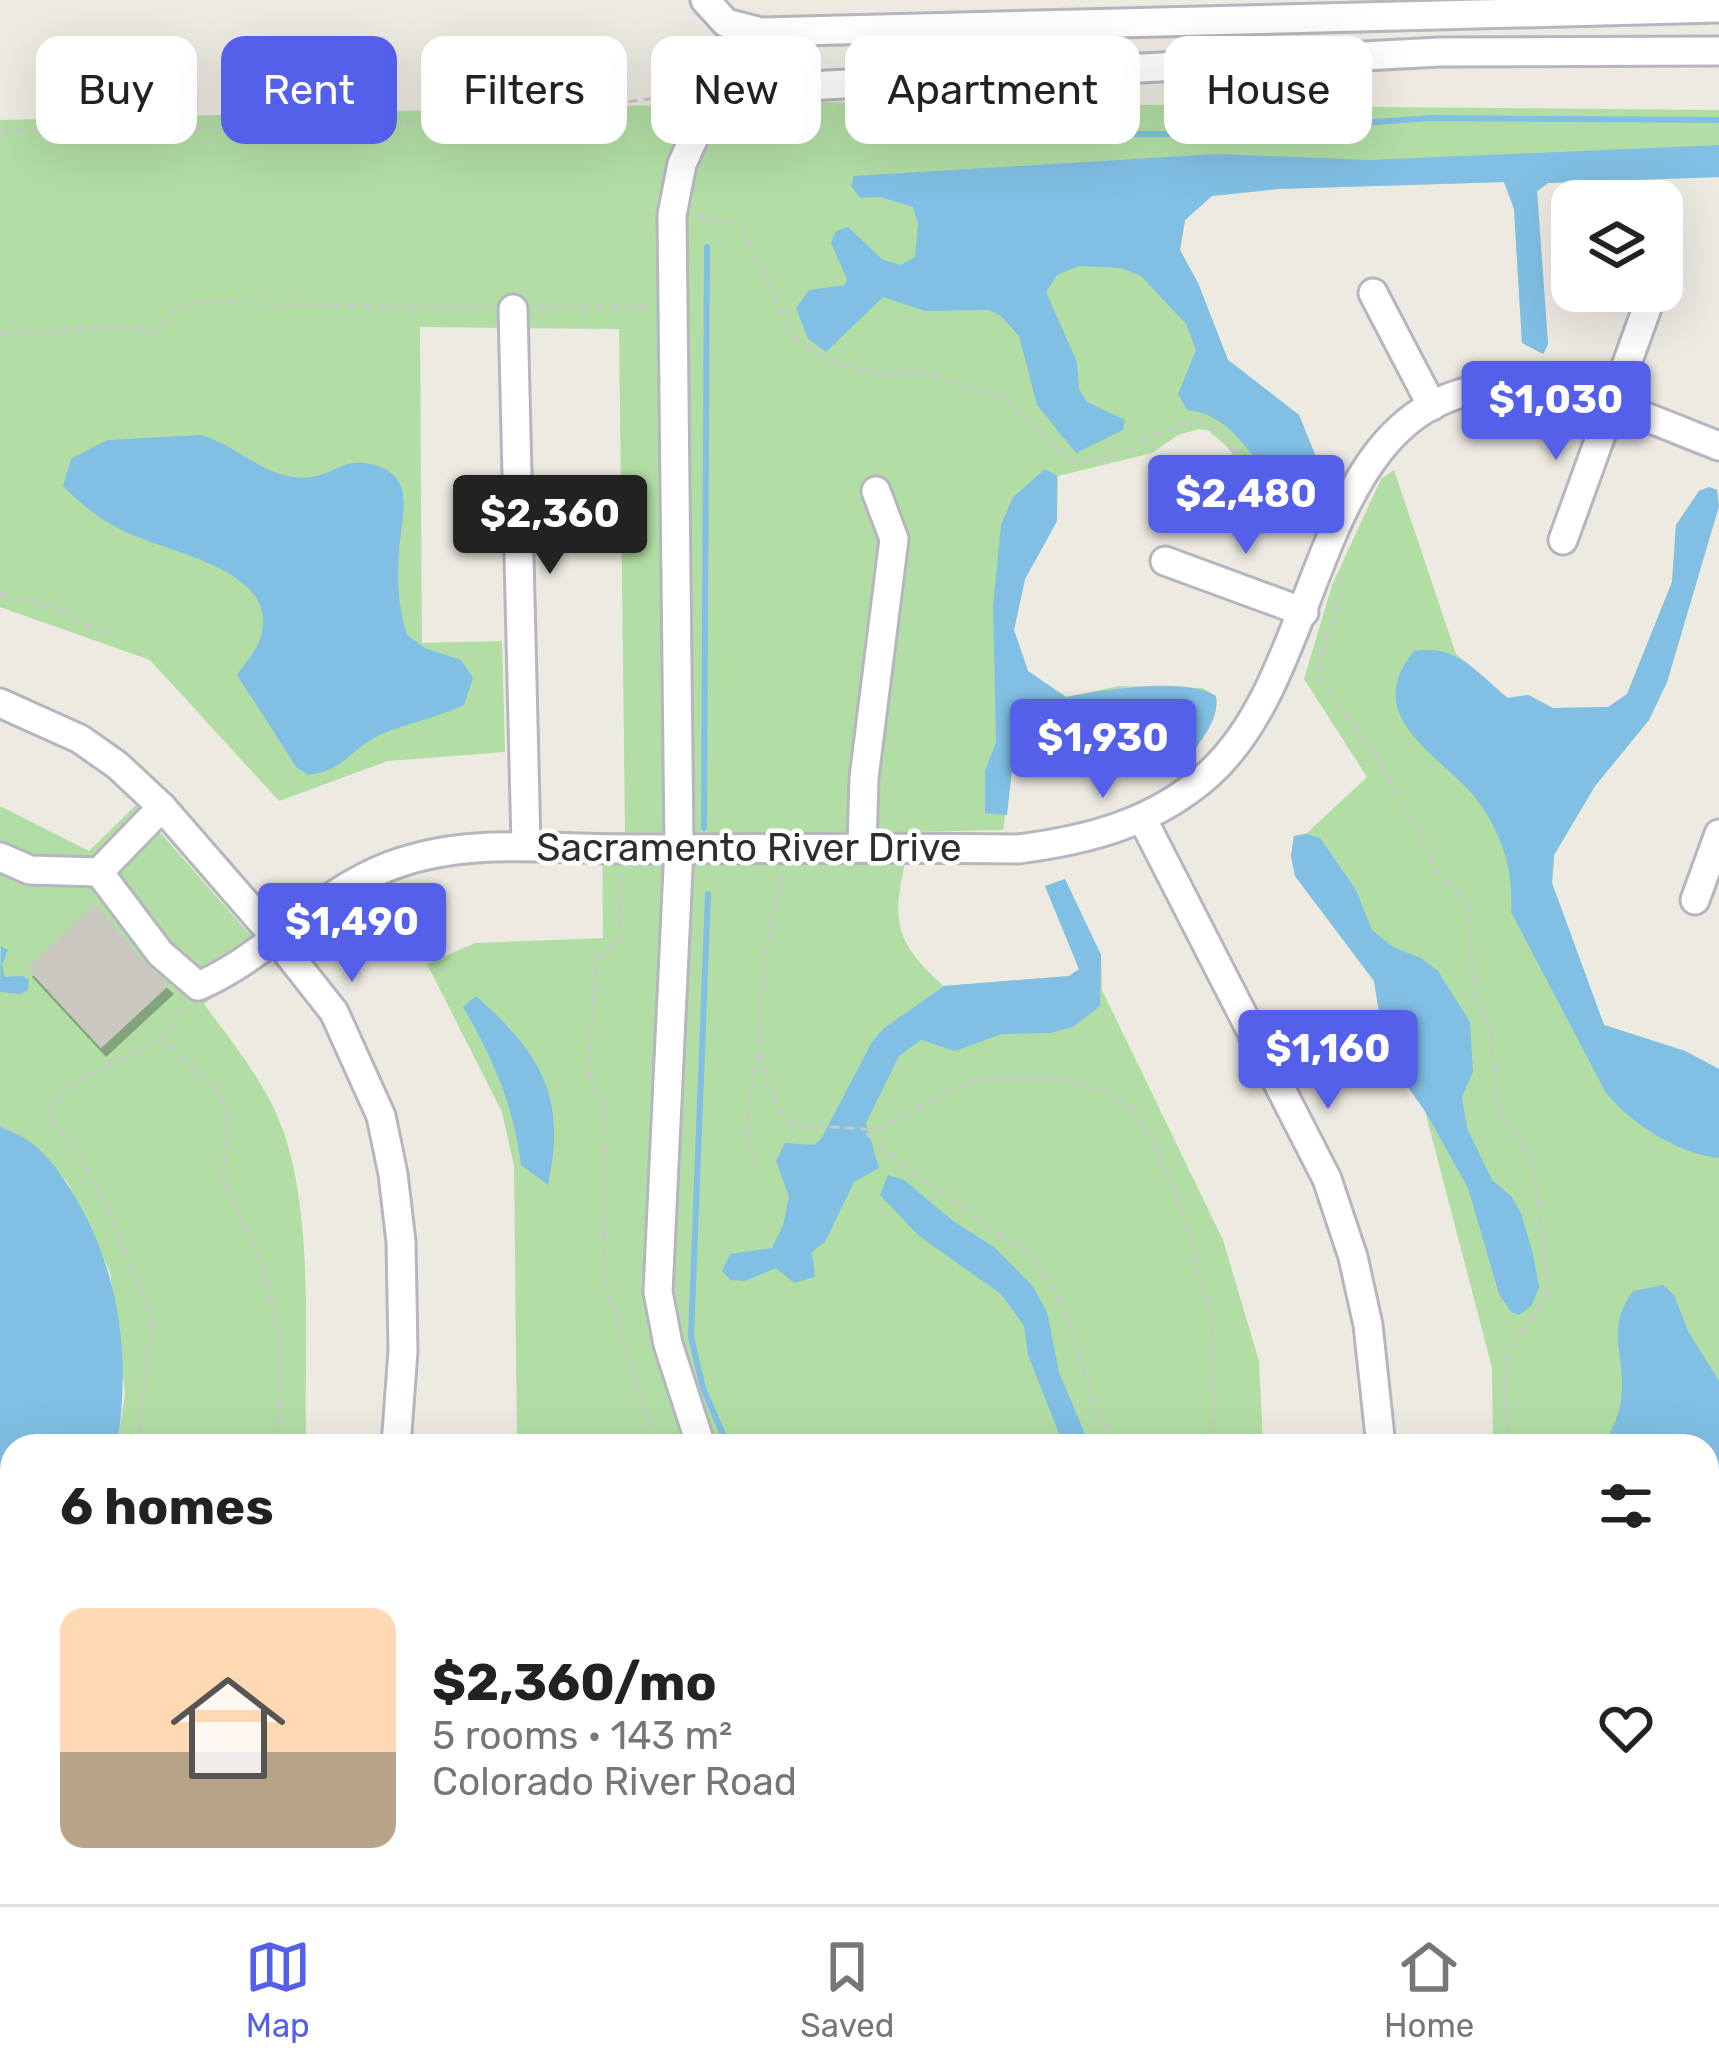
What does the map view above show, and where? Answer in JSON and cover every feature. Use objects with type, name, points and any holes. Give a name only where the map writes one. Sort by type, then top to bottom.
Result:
[{"type":"street","points":[[705,0],[726,23],[760,32],[1719,8]]},
{"type":"street","points":[[821,85],[1439,52],[1719,51]]},
{"type":"street","points":[[691,144],[672,215],[680,848],[658,1292],[668,1344],[697,1434]]},
{"type":"street","points":[[1373,293],[1432,406]]},
{"type":"street","points":[[513,309],[526,846]]},
{"type":"street","points":[[1562,541],[1645,312]]},
{"type":"street","name":"Sacramento River Drive","points":[[198,986],[236,970],[274,936],[387,867],[465,849],[1018,849],[1076,842],[1142,818],[1208,774],[1239,740],[1281,670],[1363,470],[1390,436],[1432,406],[1460,394],[1502,386],[1569,393],[1719,446]]},
{"type":"street","points":[[862,846],[864,778],[894,539],[876,491]]},
{"type":"street","points":[[1166,561],[1304,612]]},
{"type":"street","points":[[0,703],[80,739],[162,807],[334,1012],[381,1116],[401,1242],[403,1351],[397,1434]]},
{"type":"street","points":[[0,857],[30,870],[99,872],[162,807]]},
{"type":"street","points":[[1142,818],[1327,1179],[1353,1257],[1368,1325],[1381,1434]]},
{"type":"street","points":[[1695,900],[1719,834]]},
{"type":"street","points":[[99,872],[160,952],[198,986]]},
{"type":"path","points":[[0,131],[344,127],[506,118],[651,99]]},
{"type":"path","points":[[672,215],[727,221],[743,230],[792,335],[818,356],[870,373],[927,373],[1006,399],[1068,458],[1082,462],[1111,457],[1187,424],[1203,423],[1229,442],[1260,482],[1309,509],[1319,520]]},
{"type":"path","points":[[0,332],[124,328],[158,332],[174,312],[190,302],[674,308]]},
{"type":"path","points":[[1346,559],[1341,602],[1317,666],[1320,681],[1375,753],[1436,871],[1471,915],[1472,971],[1476,999],[1491,1030],[1497,1108],[1532,1158],[1549,1285],[1544,1304],[1514,1341],[1506,1362],[1508,1434]]},
{"type":"path","points":[[0,593],[57,608],[108,637]]},
{"type":"path","points":[[785,848],[760,1020],[764,1071],[780,1112],[790,1124],[877,1130],[956,1087],[983,1078],[1049,1078],[1108,1092],[1136,1111],[1174,1185],[1211,1316],[1215,1434]]},
{"type":"path","points":[[621,849],[620,941],[596,956],[588,1072],[606,1111],[603,1273],[651,1434]]},
{"type":"path","points":[[138,1434],[152,1324],[148,1302],[75,1149],[51,1124],[48,1107],[76,1081],[162,1039],[198,986]]},
{"type":"path","points":[[162,1039],[217,1090],[228,1110],[223,1180],[253,1243],[274,1306],[281,1350],[278,1434]]},
{"type":"path","points":[[756,1163],[747,1140],[747,1109],[762,1046]]},
{"type":"path","points":[[865,1132],[898,1162],[1037,1261],[1064,1307],[1097,1414],[1112,1434]]},
{"type":"green space","points":[[821,102],[845,102],[845,144],[1140,144],[1140,105],[1164,105],[1164,144],[1372,144],[1372,107],[1719,110],[1719,177],[1551,180],[1537,192],[1548,344],[1543,354],[1522,343],[1514,209],[1504,182],[1278,189],[1211,196],[1185,220],[1180,250],[1228,360],[1299,415],[1318,462],[1308,516],[1264,494],[1227,447],[1209,431],[1199,429],[1178,435],[1152,453],[1058,476],[1057,521],[1025,579],[1014,630],[1028,671],[1066,697],[1119,686],[1203,688],[1216,696],[1210,726],[1193,752],[1184,753],[1138,702],[1061,726],[1037,728],[1015,743],[1003,830],[911,832],[899,899],[902,933],[924,967],[944,986],[1069,976],[1079,969],[1045,886],[1065,879],[1101,955],[1102,990],[1223,1240],[1259,1361],[1262,1434],[517,1434],[514,1166],[502,1112],[427,964],[475,943],[603,938],[602,832],[625,832],[619,329],[420,327],[422,643],[502,641],[505,752],[388,761],[279,801],[150,660],[0,607],[0,120],[36,119],[36,144],[197,144],[197,116],[221,115],[221,144],[397,144],[397,111],[421,111],[421,144],[627,144],[627,106],[651,105],[651,144],[821,144]]},
{"type":"green space","points":[[1394,470],[1456,654],[1507,698],[1528,695],[1553,708],[1609,707],[1627,694],[1672,582],[1676,525],[1699,491],[1717,490],[1719,506],[1667,682],[1649,720],[1595,786],[1554,855],[1552,883],[1604,1025],[1685,1051],[1719,1069],[1719,1434],[1493,1434],[1492,1368],[1425,1111],[1386,1056],[1374,981],[1295,876],[1294,836],[1307,833],[1367,777],[1304,679],[1332,585],[1381,479]]},
{"type":"green space","points":[[136,805],[267,954],[204,1004],[271,1102],[295,1174],[304,1251],[306,1434],[119,1434],[125,1394],[110,1272],[68,1183],[33,1144],[0,1126],[0,806],[89,851]]},
{"type":"water","points":[[1719,145],[1719,177],[1551,180],[1537,191],[1548,344],[1543,354],[1522,343],[1514,209],[1504,182],[1278,189],[1212,196],[1185,220],[1180,250],[1228,360],[1299,415],[1318,462],[1315,474],[1293,490],[1285,491],[1273,480],[1231,430],[1187,410],[1178,394],[1196,350],[1186,324],[1141,276],[1121,268],[1079,266],[1057,275],[1046,292],[1077,362],[1079,389],[1087,402],[1125,420],[1123,430],[1076,453],[1037,405],[1019,336],[1001,316],[989,310],[925,311],[883,297],[826,352],[808,339],[796,308],[809,290],[845,285],[847,279],[831,243],[836,231],[848,227],[883,260],[901,265],[915,257],[918,224],[913,207],[880,197],[860,198],[851,186],[854,176],[1216,154],[1370,160]]},
{"type":"water","points":[[200,435],[284,475],[310,477],[364,463],[393,475],[403,497],[398,583],[407,635],[425,648],[461,660],[473,678],[464,705],[382,734],[321,772],[309,775],[297,768],[237,675],[258,644],[263,619],[256,598],[219,568],[107,522],[63,486],[71,459],[107,440]]},
{"type":"water","points":[[1045,469],[1057,476],[1057,521],[1025,579],[1014,630],[1028,671],[1066,697],[1143,686],[1202,690],[1216,696],[1215,712],[1193,752],[1184,753],[1138,702],[1061,726],[1037,728],[1015,743],[1007,815],[985,813],[985,771],[996,742],[993,607],[1001,525],[1013,497]]},
{"type":"water","points":[[1717,490],[1719,506],[1667,682],[1649,720],[1595,786],[1554,855],[1552,883],[1604,1025],[1685,1051],[1719,1069],[1719,1158],[1688,1151],[1657,1136],[1606,1093],[1511,912],[1508,867],[1493,826],[1463,784],[1412,734],[1396,697],[1399,675],[1414,651],[1429,650],[1465,662],[1508,698],[1528,695],[1553,708],[1608,707],[1627,694],[1672,582],[1676,525],[1699,491]]},
{"type":"water","points":[[1294,836],[1320,838],[1356,890],[1372,930],[1438,971],[1470,1022],[1473,1072],[1462,1097],[1467,1128],[1492,1180],[1511,1196],[1521,1213],[1539,1287],[1532,1305],[1519,1315],[1511,1312],[1499,1294],[1468,1188],[1425,1111],[1386,1056],[1374,981],[1295,876]]},
{"type":"water","points":[[1065,879],[1101,955],[1100,1006],[1073,1027],[1051,1033],[1002,1034],[955,1051],[921,1040],[899,1056],[866,1123],[879,1168],[854,1182],[825,1242],[812,1252],[815,1277],[794,1283],[776,1268],[745,1281],[731,1280],[722,1271],[730,1254],[772,1248],[783,1225],[789,1197],[776,1161],[785,1143],[814,1145],[821,1139],[883,1029],[944,986],[1069,976],[1079,969],[1045,886]]},
{"type":"water","points":[[1,946],[8,950],[2,965],[5,977],[29,980],[28,990],[20,994],[0,992]]},
{"type":"water","points":[[476,996],[517,1037],[544,1079],[554,1126],[548,1185],[521,1165],[501,1083],[463,1007]]},
{"type":"water","points":[[0,1126],[41,1151],[83,1211],[114,1296],[123,1385],[119,1434],[0,1434]]},
{"type":"water","points":[[888,1175],[904,1180],[953,1221],[994,1247],[1032,1285],[1047,1312],[1059,1372],[1085,1434],[1059,1434],[1028,1355],[1024,1326],[1001,1294],[919,1236],[880,1195]]},
{"type":"water","points":[[1663,1285],[1674,1295],[1688,1331],[1719,1381],[1719,1434],[1610,1434],[1621,1401],[1619,1319],[1633,1291]]},
{"type":"building","points":[[95,904],[169,985],[101,1048],[27,968]]},
{"type":"waterway","points":[[1140,134],[1432,118],[1719,120]]},
{"type":"waterway","points":[[704,828],[707,247]]},
{"type":"waterway","points":[[708,894],[691,1337],[703,1388],[723,1434]]}]
